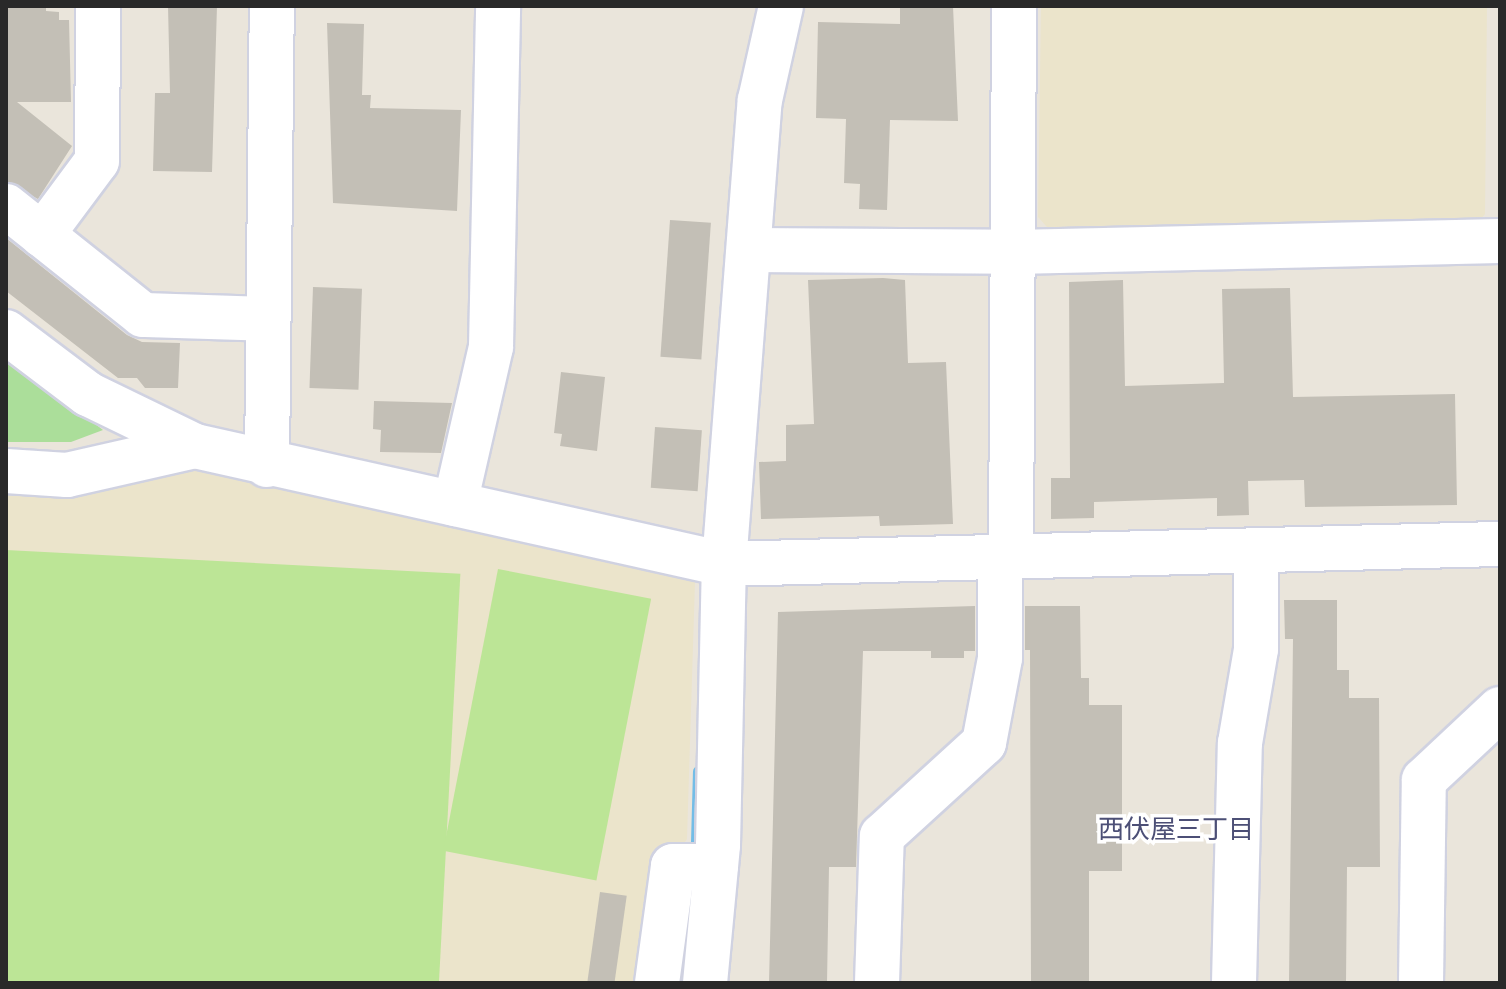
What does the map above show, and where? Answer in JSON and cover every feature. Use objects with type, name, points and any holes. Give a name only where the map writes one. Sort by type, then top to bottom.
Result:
[{"type":"street","points":[[42,235],[97,161],[98,6]]},
{"type":"street","points":[[267,465],[272,6]]},
{"type":"street","points":[[455,504],[491,347],[498,6]]},
{"type":"street","points":[[705,983],[716,866],[724,564],[760,100],[781,6]]},
{"type":"street","points":[[877,983],[882,836],[984,743],[1000,658],[1014,252],[1014,6]]},
{"type":"street","points":[[6,206],[143,315],[268,319]]},
{"type":"street","points":[[749,250],[1014,252],[1500,241]]},
{"type":"street","points":[[6,332],[88,394],[195,446],[267,465],[724,564],[1500,544]]},
{"type":"street","points":[[6,471],[67,475],[195,446]]},
{"type":"street","points":[[1234,983],[1240,743],[1256,649],[1256,550]]},
{"type":"street","points":[[1421,983],[1424,780],[1500,709]]},
{"type":"street","points":[[657,983],[673,866],[716,866]]},
{"type":"shaded area","points":[[1041,6],[1487,6],[1485,214],[1478,223],[1047,227],[1038,217]]},
{"type":"shaded area","points":[[179,466],[258,479],[695,582],[687,839],[677,854],[640,983],[6,983],[6,494],[65,497]]},
{"type":"green space","points":[[6,356],[103,430],[71,442],[6,442]]},
{"type":"green space","points":[[6,550],[460,574],[439,983],[6,983]]},
{"type":"green space","points":[[498,569],[651,599],[596,880],[443,851]]},
{"type":"building","points":[[6,6],[46,7],[46,11],[59,12],[59,20],[69,20],[71,102],[17,102],[72,146],[38,199],[6,182]]},
{"type":"building","points":[[168,6],[217,6],[212,172],[153,171],[155,93],[170,93]]},
{"type":"building","points":[[900,6],[953,6],[958,121],[890,120],[887,210],[859,209],[860,184],[844,183],[846,119],[816,118],[818,22],[900,24]]},
{"type":"building","points":[[327,23],[364,24],[362,95],[371,95],[370,108],[461,110],[457,211],[333,203]]},
{"type":"building","points":[[670,220],[711,223],[701,360],[660,357]]},
{"type":"building","points":[[6,238],[127,335],[142,342],[180,343],[178,388],[145,388],[137,378],[118,378],[6,291]]},
{"type":"building","points":[[808,280],[905,280],[908,363],[946,362],[953,524],[880,526],[879,516],[761,519],[759,462],[786,461],[786,425],[814,424]]},
{"type":"building","points":[[1123,280],[1125,386],[1224,383],[1222,289],[1290,288],[1293,397],[1455,394],[1457,505],[1305,507],[1304,480],[1248,481],[1249,515],[1217,516],[1217,498],[1094,502],[1094,518],[1051,519],[1051,478],[1070,478],[1069,282]]},
{"type":"building","points":[[313,287],[362,289],[358,390],[309,388]]},
{"type":"building","points":[[561,372],[605,377],[597,451],[560,446],[562,434],[554,433]]},
{"type":"building","points":[[374,401],[452,403],[441,453],[380,452],[381,430],[373,429]]},
{"type":"building","points":[[655,427],[702,430],[698,491],[651,488]]},
{"type":"building","points":[[1284,600],[1337,600],[1337,670],[1349,670],[1349,698],[1379,698],[1380,867],[1347,867],[1346,983],[1289,983],[1293,639],[1285,639]]},
{"type":"building","points":[[975,606],[975,651],[964,651],[964,658],[931,658],[931,651],[863,651],[856,867],[829,867],[827,983],[769,983],[778,612]]},
{"type":"building","points":[[1025,606],[1080,606],[1081,678],[1089,678],[1089,705],[1122,705],[1122,871],[1089,871],[1089,983],[1031,983],[1030,650],[1025,650]]},
{"type":"building","points":[[600,892],[627,896],[614,983],[587,983]]},
{"type":"waterway","points":[[696,842],[698,771]]},
{"type":"waterway","points":[[680,983],[689,920]]},
{"type":"district","name":"西伏屋三丁目","points":[[1176,829]]}]
